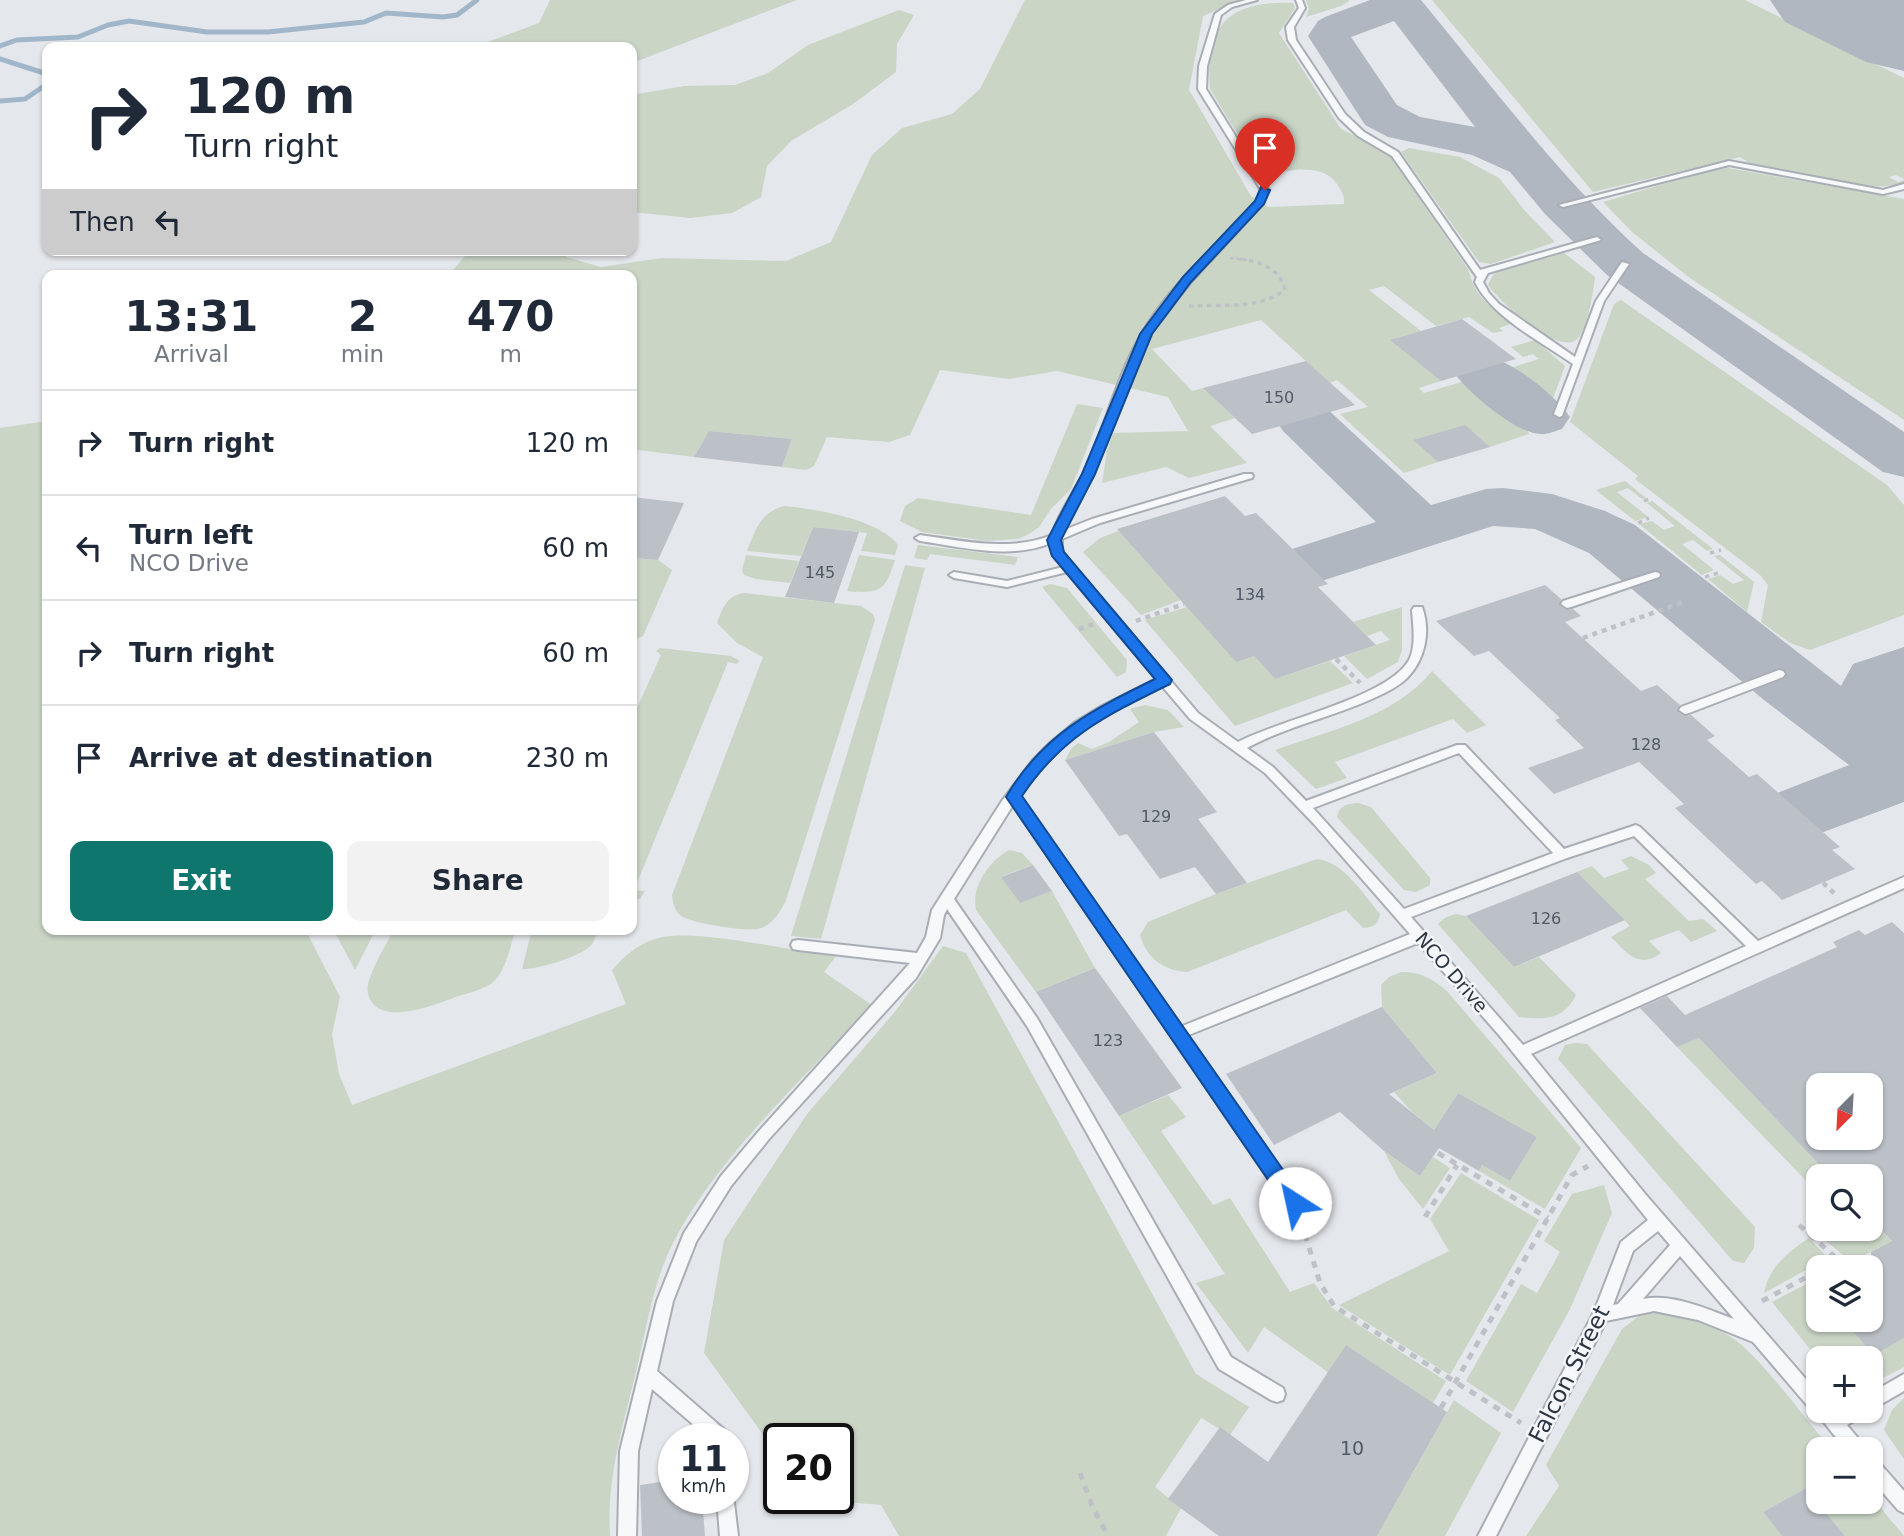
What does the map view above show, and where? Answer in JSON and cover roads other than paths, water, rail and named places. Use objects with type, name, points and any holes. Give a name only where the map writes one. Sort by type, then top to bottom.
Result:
[{"type":"lane","points":[[1054,540],[1089,474],[1128,372],[1146,334],[1202,263],[1260,202],[1265,190],[1202,89],[1203,66],[1218,14],[1230,6],[1254,0]]},
{"type":"lane","points":[[1299,0],[1302,8],[1290,27],[1292,40],[1342,116],[1361,134],[1395,154],[1481,276]]},
{"type":"lane","points":[[1563,205],[1729,163],[1883,192],[1904,186]]},
{"type":"lane","points":[[1578,363],[1496,306],[1479,282],[1484,271],[1597,240]]},
{"type":"lane","points":[[1559,414],[1600,301],[1625,264]]},
{"type":"lane","points":[[920,538],[1017,548],[1054,540],[1096,520],[1248,476]]},
{"type":"lane","name":"NCO Drive","points":[[1054,540],[1057,553],[1194,716],[1269,770],[1420,936],[1806,1391]]},
{"type":"lane","points":[[954,575],[1007,584],[1067,564]]},
{"type":"lane","points":[[1567,604],[1655,575]]},
{"type":"lane","points":[[1237,748],[1272,730],[1372,694],[1399,678],[1413,663],[1420,642],[1418,610]]},
{"type":"lane","points":[[1685,710],[1779,674]]},
{"type":"lane","points":[[627,1536],[629,1451],[665,1301],[690,1238],[726,1181],[764,1135],[911,974],[933,938],[937,914],[1031,771],[1055,744],[1107,709],[1164,680]]},
{"type":"lane","points":[[1304,806],[1461,748],[1562,855]]},
{"type":"lane","points":[[1014,797],[1295,1203]]},
{"type":"lane","points":[[1401,915],[1636,830],[1756,947]]},
{"type":"lane","points":[[1521,1052],[1904,882]]},
{"type":"lane","points":[[947,899],[1032,1022],[1225,1363],[1276,1394]]},
{"type":"lane","points":[[1177,1034],[1420,936]]},
{"type":"lane","points":[[798,945],[920,959]]},
{"type":"lane","name":"Falcon Street","points":[[1487,1536],[1601,1315],[1627,1247],[1659,1220]]},
{"type":"lane","points":[[1622,1310],[1680,1245]]},
{"type":"lane","points":[[1601,1315],[1654,1304],[1698,1313],[1760,1337]]},
{"type":"lane","points":[[648,1374],[704,1423]]},
{"type":"lane","points":[[1883,1395],[1904,1382]]},
{"type":"lane","points":[[1834,1423],[1846,1437]]},
{"type":"lane","points":[[1883,1480],[1904,1504]]},
{"type":"lane","points":[[727,1514],[729,1536]]},
{"type":"waterway","points":[[0,46],[17,40],[78,37],[108,25],[129,21],[207,32],[268,32],[364,22],[386,13],[443,17],[457,15],[477,0]]},
{"type":"waterway","points":[[0,59],[42,72]]},
{"type":"waterway","points":[[0,101],[25,99],[42,87]]}]
